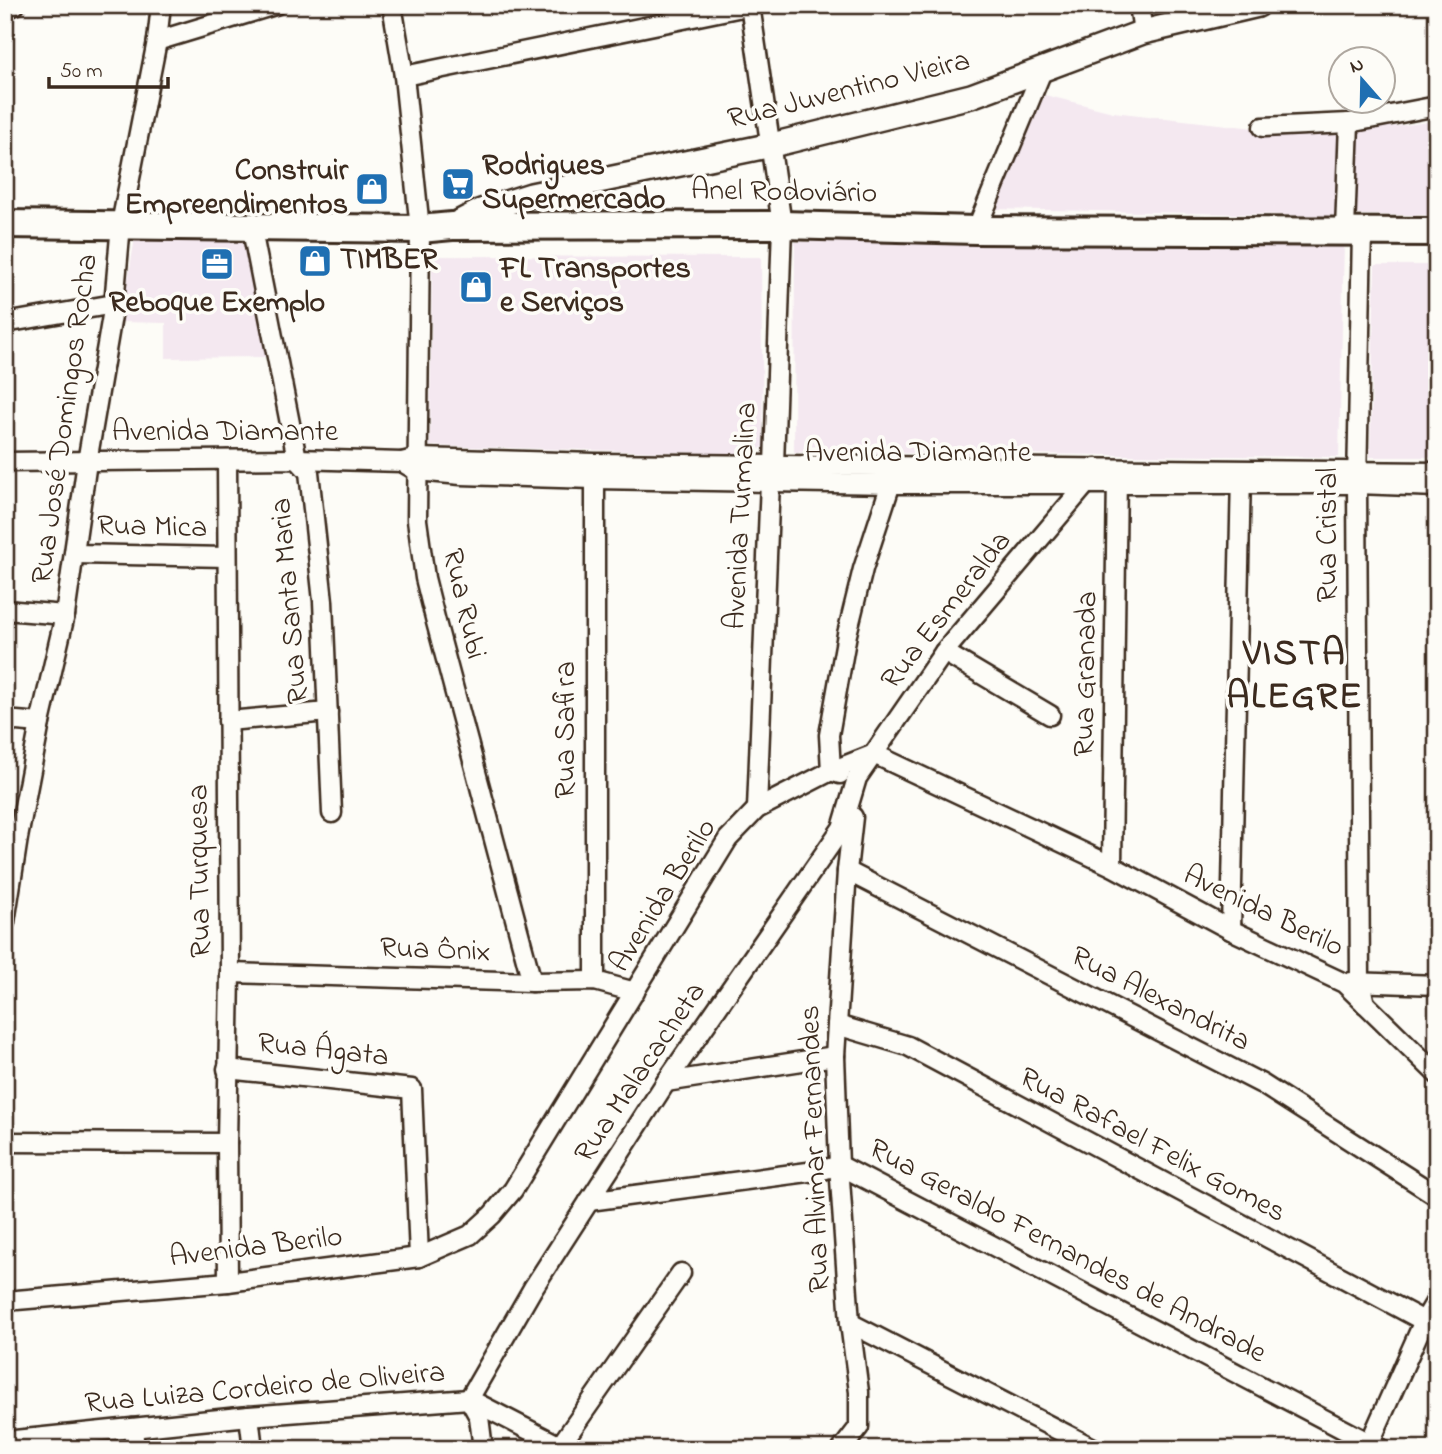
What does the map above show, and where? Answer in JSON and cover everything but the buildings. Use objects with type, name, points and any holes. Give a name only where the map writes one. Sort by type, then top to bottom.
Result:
[{"type":"main road","name":"Anel Rodoviário","points":[[5,223],[420,229],[452,226],[782,225],[976,230],[1437,232]]},
{"type":"street","points":[[5,10],[15,5]]},
{"type":"street","name":"Rua José Domingos Rocha","points":[[5,922],[12,838],[65,615],[114,304],[121,224],[157,41],[161,5]]},
{"type":"street","points":[[157,41],[275,5]]},
{"type":"street","name":"Rua Rubi","points":[[392,5],[404,76],[420,229],[412,464],[425,578],[532,982]]},
{"type":"street","points":[[404,76],[751,5]]},
{"type":"street","name":"Avenida Turmalina","points":[[751,5],[782,225],[757,810]]},
{"type":"street","points":[[1139,5],[1143,32]]},
{"type":"street","name":"Rua Juventino Vieira","points":[[452,226],[481,211],[531,195],[772,145],[971,96],[1143,32],[1258,5]]},
{"type":"street","points":[[976,230],[1042,71]]},
{"type":"street","points":[[1263,127],[1349,123],[1437,106]]},
{"type":"street","name":"Rua Cristal","points":[[1349,123],[1354,231],[1357,477],[1352,982]]},
{"type":"street","name":"Rua Santa Maria","points":[[251,225],[297,459],[309,472],[323,601],[332,813]]},
{"type":"street","points":[[5,323],[114,304]]},
{"type":"street","name":"Avenida Diamante","points":[[5,462],[297,459],[412,464],[461,475],[594,471],[1241,478],[1357,477],[1437,472]]},
{"type":"street","name":"Rua Turquesa","points":[[227,460],[230,973],[228,1282]]},
{"type":"street","name":"Rua Safira","points":[[594,471],[596,981]]},
{"type":"street","points":[[857,778],[831,771],[830,735],[846,634],[863,569],[894,475]]},
{"type":"street","name":"Rua Esmeralda","points":[[857,778],[944,652],[1092,475]]},
{"type":"street","name":"Rua Granada","points":[[1112,866],[1117,476]]},
{"type":"street","name":"Avenida Diamante","points":[[1357,477],[1437,487]]},
{"type":"street","points":[[1231,930],[1241,478]]},
{"type":"street","name":"Rua Mica","points":[[75,554],[227,557]]},
{"type":"street","points":[[5,610],[65,615]]},
{"type":"street","points":[[944,652],[1050,715]]},
{"type":"street","points":[[228,722],[328,712]]},
{"type":"street","points":[[5,720],[40,723]]},
{"type":"street","name":"Avenida Berilo","points":[[5,1301],[228,1282],[419,1257],[470,1235],[513,1190],[728,839],[757,810],[831,771],[874,754],[1112,866],[1231,930],[1352,982],[1366,1005],[1437,1074]]},
{"type":"street","name":"Rua Alvimar Fernandes","points":[[842,1449],[859,1427],[859,1392],[850,1323],[839,1165],[835,1056],[847,871],[857,778]]},
{"type":"street","name":"Rua Malacacheta","points":[[470,1399],[533,1288],[666,1082],[842,828],[857,778]]},
{"type":"street","name":"Rua Alexandrita","points":[[847,871],[1262,1084],[1437,1196]]},
{"type":"street","name":"Rua Ônix","points":[[230,973],[532,982],[596,981],[635,992]]},
{"type":"street","points":[[1352,982],[1437,985]]},
{"type":"street","name":"Rua Rafael Felix Gomes","points":[[837,1025],[908,1046],[1430,1324]]},
{"type":"street","points":[[666,1082],[835,1056]]},
{"type":"street","name":"Rua Ágata","points":[[228,1069],[412,1088],[419,1257]]},
{"type":"street","points":[[5,1142],[227,1143]]},
{"type":"street","name":"Rua Geraldo Fernandes de Andrade","points":[[589,1201],[823,1170],[839,1165],[1372,1447]]},
{"type":"street","name":"Rua Luiza Cordeiro de Oliveira","points":[[11,1444],[248,1416],[470,1399],[560,1447],[681,1273]]},
{"type":"street","points":[[1372,1447],[1430,1324],[1437,1299]]},
{"type":"street","points":[[850,1323],[1095,1449]]},
{"type":"street","points":[[470,1399],[479,1417],[483,1449]]},
{"type":"street","points":[[248,1416],[253,1449]]},
{"type":"street","points":[[133,1428],[135,1449]]},
{"type":"shaded area","points":[[1045,95],[1113,112],[1254,128],[1341,134],[1337,216],[992,209]]},
{"type":"shaded area","points":[[1437,121],[1437,215],[1354,215],[1349,132]]},
{"type":"shaded area","points":[[136,232],[247,235],[270,357],[166,358],[166,323],[121,322]]},
{"type":"shaded area","points":[[795,242],[1344,242],[1339,457],[794,452]]},
{"type":"shaded area","points":[[432,256],[761,257],[763,447],[752,454],[430,446]]},
{"type":"shaded area","points":[[1375,265],[1437,265],[1437,457],[1370,457]]},
{"type":"place","name":"Rodrigues Supermercado","points":[[458,184]]},
{"type":"place","name":"Construir Empreendimentos","points":[[372,189]]},
{"type":"place","name":"TIMBER","points":[[315,261]]},
{"type":"place","name":"Reboque Exemplo","points":[[217,264]]},
{"type":"place","name":"FL Transportes e Serviços","points":[[476,287]]},
{"type":"district","name":"VISTA ALEGRE","points":[[1295,676]]}]
